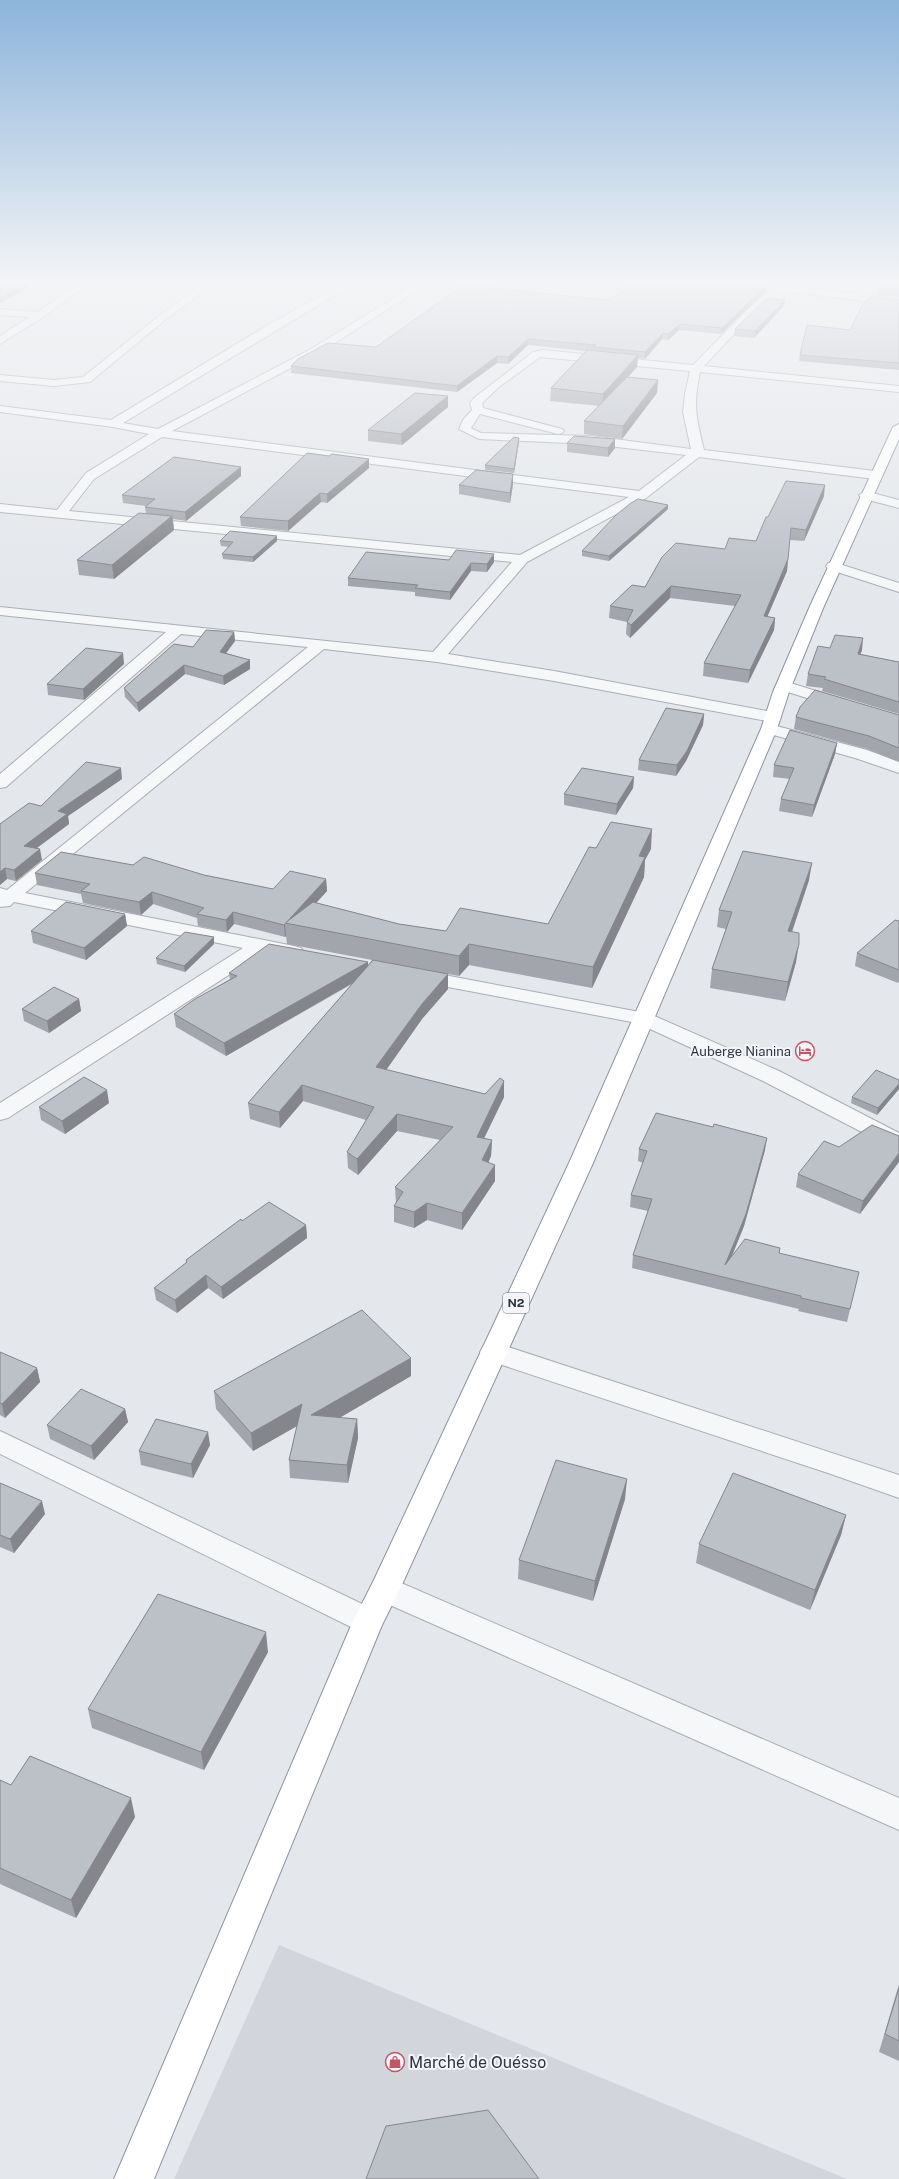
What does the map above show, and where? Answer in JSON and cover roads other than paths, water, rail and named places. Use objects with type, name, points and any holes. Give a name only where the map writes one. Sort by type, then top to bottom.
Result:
[{"type":"highway","name":"N2","points":[[134,2179],[368,1621],[385,1589],[492,1352],[581,1162],[771,723],[784,686],[833,566],[870,485],[899,427]]},
{"type":"street","points":[[33,381],[74,383],[83,381]]},
{"type":"street","points":[[113,424],[184,381]]},
{"type":"street","points":[[61,513],[90,476],[160,433],[259,381]]},
{"type":"street","points":[[478,410],[476,403],[478,400],[500,381]]},
{"type":"street","points":[[693,381],[690,394],[689,412],[698,452]]},
{"type":"street","points":[[819,381],[899,389]]},
{"type":"street","points":[[0,409],[113,424],[160,433],[642,495]]},
{"type":"street","points":[[478,410],[469,420],[465,429],[479,436],[591,440],[698,452],[870,485],[899,504]]},
{"type":"street","points":[[478,410],[591,440]]},
{"type":"street","points":[[437,657],[522,560],[642,495],[698,452]]},
{"type":"street","points":[[0,508],[522,560]]},
{"type":"street","points":[[833,566],[899,588]]},
{"type":"street","points":[[0,611],[437,657],[584,681],[771,723],[899,768]]},
{"type":"street","points":[[0,783],[178,629]]},
{"type":"street","points":[[3,898],[320,644]]},
{"type":"street","points":[[784,686],[856,708]]},
{"type":"street","points":[[3,898],[315,956]]},
{"type":"street","points":[[0,1112],[260,946]]},
{"type":"street","points":[[401,972],[643,1018],[771,1076],[899,1142]]},
{"type":"street","points":[[492,1352],[838,1465],[899,1487]]},
{"type":"street","points":[[0,1442],[368,1621]]},
{"type":"street","points":[[385,1589],[899,1814]]},
{"type":"place","name":"Auberge Nianina","points":[[805,1051]]},
{"type":"place","name":"Marché de Ouésso","points":[[395,2062]]}]
